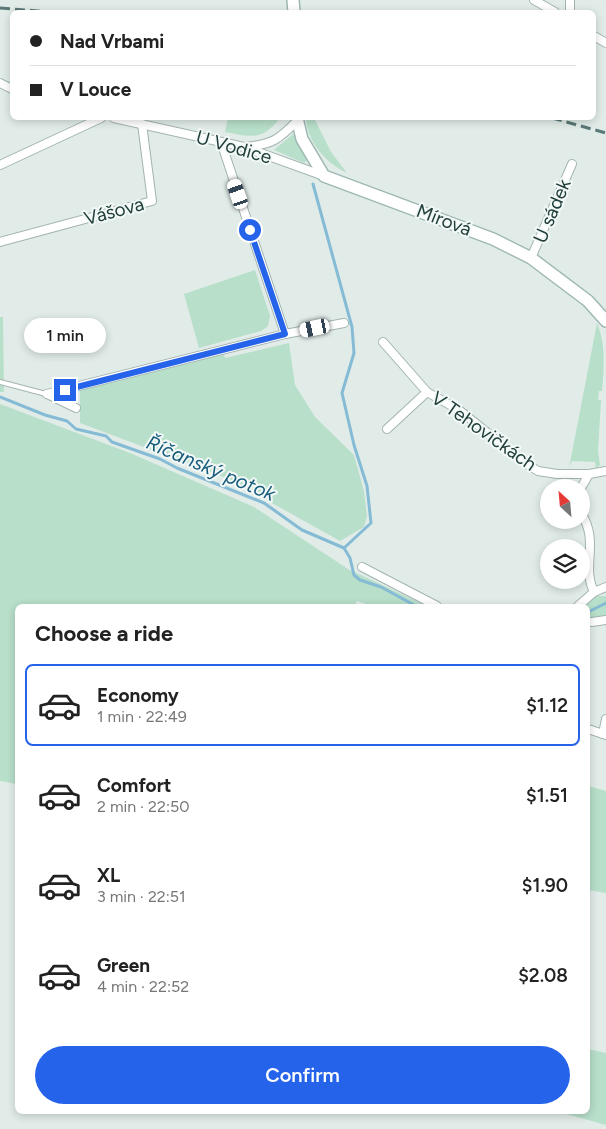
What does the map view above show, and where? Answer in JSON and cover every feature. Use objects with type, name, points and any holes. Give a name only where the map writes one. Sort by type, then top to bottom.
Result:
[{"type":"street","points":[[534,0],[552,10]]},
{"type":"street","points":[[0,165],[96,120]]},
{"type":"street","name":"U Vodice","points":[[123,120],[244,147],[324,176]]},
{"type":"street","points":[[244,147],[267,145],[282,136],[296,120]]},
{"type":"street","points":[[297,120],[302,139],[324,176]]},
{"type":"street","name":"Vášova","points":[[0,242],[152,201],[142,124]]},
{"type":"street","points":[[221,142],[285,334]]},
{"type":"street","name":"U sádek","points":[[531,258],[572,164]]},
{"type":"street","name":"Mírová","points":[[324,176],[493,239],[531,258],[588,301],[606,321]]},
{"type":"street","points":[[47,394],[285,334],[344,323]]},
{"type":"street","name":"V Tehovičkách","points":[[383,342],[428,392],[459,410],[525,463],[538,471],[557,474],[590,474],[606,471]]},
{"type":"street","points":[[387,429],[428,392]]},
{"type":"street","points":[[47,394],[76,408]]},
{"type":"street","points":[[587,479],[590,474]]},
{"type":"street","points":[[589,529],[591,535],[590,575],[594,592]]},
{"type":"street","points":[[360,567],[434,604]]},
{"type":"street","points":[[580,604],[594,592],[606,587]]},
{"type":"street","points":[[592,622],[606,620]]},
{"type":"street","points":[[590,730],[604,735],[606,719]]},
{"type":"lane","points":[[0,382],[47,394]]},
{"type":"green space","points":[[228,120],[278,120],[268,131],[256,136],[225,132]]},
{"type":"green space","points":[[306,120],[315,120],[331,152],[347,173],[325,158],[314,143],[307,127]]},
{"type":"green space","points":[[293,134],[307,160],[304,163],[274,150]]},
{"type":"green space","points":[[255,270],[270,316],[268,326],[261,331],[199,348],[184,294]]},
{"type":"green space","points":[[0,317],[3,317],[4,392],[0,392]]},
{"type":"green space","points":[[597,323],[602,339],[604,356],[602,391],[599,391],[598,400],[601,400],[598,451],[600,465],[596,469],[595,462],[572,461],[569,468]]},
{"type":"green space","points":[[289,343],[295,385],[315,417],[354,455],[364,491],[367,516],[364,527],[340,541],[229,479],[80,423],[80,388],[224,354],[225,358]]},
{"type":"green space","points":[[0,404],[130,453],[254,507],[348,569],[423,604],[366,604],[357,601],[356,604],[15,604],[15,784],[0,781]]},
{"type":"green space","points":[[606,596],[606,620],[590,621],[590,604],[580,604],[586,599]]},
{"type":"green space","points":[[590,787],[606,791],[606,893],[590,890]]},
{"type":"green space","points":[[590,1049],[606,1053],[606,1125],[567,1114],[590,1114]]},
{"type":"waterway","points":[[313,184],[352,327],[354,353],[342,393],[354,445],[367,486],[371,523],[344,548]]},
{"type":"waterway","name":"Říčanský potok","points":[[0,397],[45,415],[67,421],[76,429],[106,436],[112,442],[160,459],[177,468],[264,503],[302,530],[344,548],[350,558],[354,575],[360,580],[381,587],[412,604]]},
{"type":"waterway","name":"Říčanský potok","points":[[590,611],[606,603]]},
{"type":"railway","points":[[0,8],[26,10]]},
{"type":"railway","points":[[559,120],[606,133]]},
{"type":"route","points":[[65,390],[285,334],[250,230]]}]
